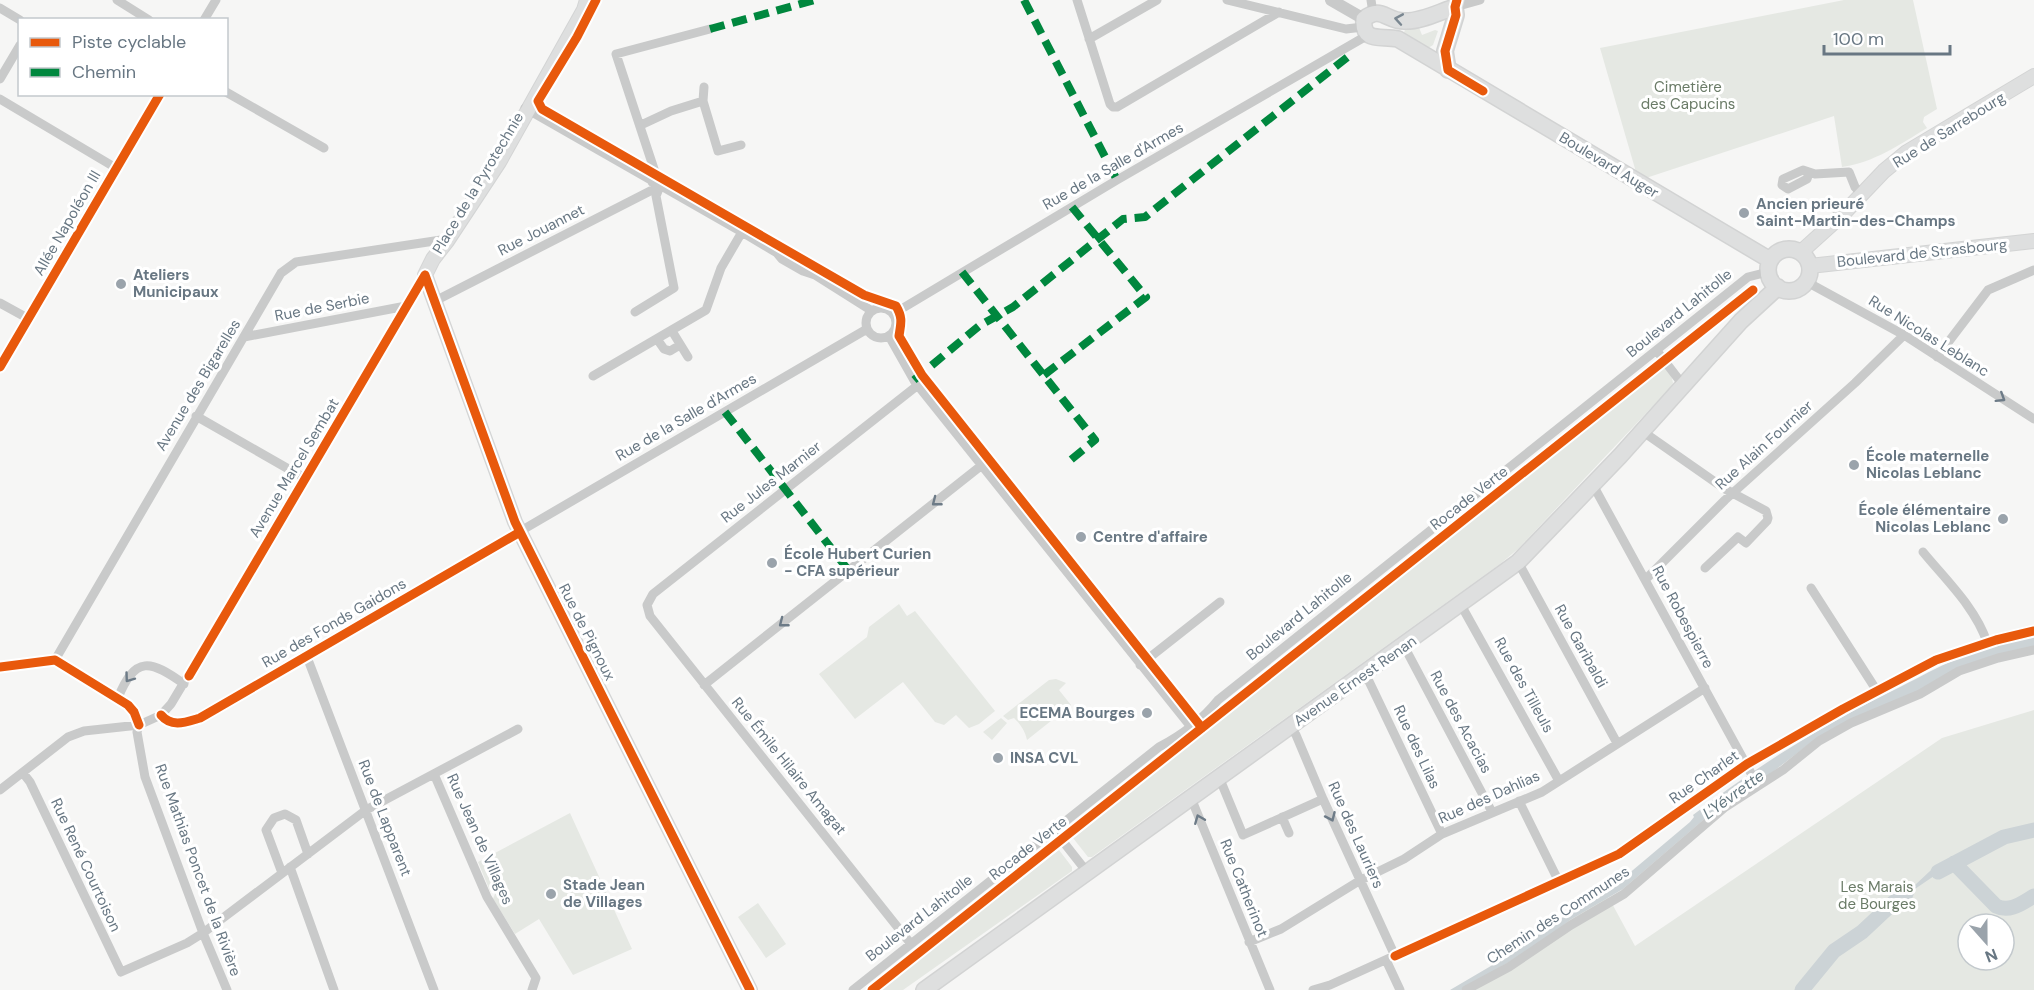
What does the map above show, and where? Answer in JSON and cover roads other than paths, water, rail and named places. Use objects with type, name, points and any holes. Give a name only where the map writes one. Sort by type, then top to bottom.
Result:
[{"type":"main road","name":"Place de la Pyrotechnie","points":[[444,241],[499,162],[525,108],[584,10],[585,0]]},
{"type":"main road","points":[[1367,16],[1380,12],[1403,21],[1436,13],[1456,4],[1456,15],[1445,51],[1448,70]]},
{"type":"main road","points":[[1421,54],[1431,55],[1442,48],[1449,38],[1449,22],[1445,16],[1436,13]]},
{"type":"main road","name":"Boulevard Auger","points":[[1367,16],[1421,54],[1772,275]]},
{"type":"main road","name":"Rue de Sarrebourg","points":[[1806,258],[1843,214],[1884,171],[1907,152],[2034,76]]},
{"type":"main road","name":"Boulevard de Strasbourg","points":[[1806,258],[2034,240]]},
{"type":"main road","name":"Avenue Marcel Sembat","points":[[425,275],[444,241]]},
{"type":"main road","points":[[1796,249],[1806,258],[1807,282],[1797,289],[1791,291],[1772,275],[1778,251],[1796,249]]},
{"type":"main road","name":"Rue de Pignoux","points":[[425,275],[520,532],[750,990]]},
{"type":"main road","name":"Avenue Ernest Renan","points":[[924,990],[1518,562],[1593,485],[1741,321],[1772,275]]},
{"type":"street","points":[[117,0],[146,18]]},
{"type":"street","points":[[205,18],[216,0]]},
{"type":"street","points":[[1077,0],[1110,104],[1113,107],[1117,107],[1279,12]]},
{"type":"street","points":[[1089,39],[1157,0]]},
{"type":"street","points":[[1227,0],[1346,29],[1367,16]]},
{"type":"street","points":[[1331,0],[1367,16]]},
{"type":"street","points":[[1456,4],[1480,0]]},
{"type":"street","points":[[0,8],[18,19]]},
{"type":"street","name":"Rue de la Salle d'Armes","points":[[893,314],[1349,46],[1367,16]]},
{"type":"street","points":[[635,312],[674,288],[656,196],[654,169],[616,54],[710,29]]},
{"type":"street","points":[[0,79],[18,48]]},
{"type":"street","points":[[704,87],[704,100],[718,151],[741,145]]},
{"type":"street","points":[[228,93],[324,148]]},
{"type":"street","name":"Allée Napoléon III","points":[[0,367],[158,98]]},
{"type":"street","points":[[0,99],[117,168]]},
{"type":"street","points":[[641,124],[704,100]]},
{"type":"street","points":[[525,108],[742,232],[803,272],[815,275],[872,311]]},
{"type":"street","points":[[1809,172],[1815,174],[1849,172],[1855,187],[1862,195]]},
{"type":"street","name":"Rue Jouannet","points":[[435,301],[656,184]]},
{"type":"street","points":[[593,376],[705,310],[721,268],[742,232]]},
{"type":"street","name":"Avenue des Bigarelles","points":[[55,660],[281,273],[296,262],[444,241]]},
{"type":"street","points":[[1937,357],[1988,290],[2034,270]]},
{"type":"street","name":"Avenue Marcel Sembat","points":[[0,790],[68,737],[84,731],[139,725],[161,715],[186,680],[425,275]]},
{"type":"street","name":"Boulevard Lahitolle","points":[[853,990],[1160,747],[1191,727],[1218,700],[1743,281],[1748,278],[1772,275]]},
{"type":"street","name":"Rue Nicolas Leblanc","points":[[1807,282],[1904,334],[2034,419]]},
{"type":"street","points":[[0,303],[29,319]]},
{"type":"street","name":"Rue de Serbie","points":[[244,337],[406,306]]},
{"type":"street","points":[[883,308],[893,314],[896,326],[889,336],[881,338],[873,335],[867,329],[867,316],[872,311],[883,308]]},
{"type":"street","name":"Rue de la Salle d'Armes","points":[[520,532],[867,329]]},
{"type":"street","points":[[672,331],[688,357]]},
{"type":"street","name":"Rue Alain Fournier","points":[[1646,579],[1904,334]]},
{"type":"street","points":[[889,336],[918,385],[1191,727]]},
{"type":"street","points":[[657,339],[664,349],[670,351],[680,345]]},
{"type":"street","points":[[1657,351],[1683,385]]},
{"type":"street","name":"Rue Jules Marnier","points":[[647,604],[653,594],[918,385]]},
{"type":"street","points":[[196,416],[306,479]]},
{"type":"street","points":[[1642,431],[1766,512],[1768,518],[1746,543],[1738,537],[1705,568]]},
{"type":"street","points":[[705,685],[982,465]]},
{"type":"street","name":"Rue Robespierre","points":[[1593,485],[1757,784]]},
{"type":"street","name":"Rue des Fonds Gaidons","points":[[161,715],[168,722],[178,723],[200,718],[520,532]]},
{"type":"street","points":[[1923,552],[1972,612],[1981,625],[1987,642]]},
{"type":"street","name":"Rue Garibaldi","points":[[1518,562],[1617,743]]},
{"type":"street","points":[[1811,588],[1877,691]]},
{"type":"street","points":[[1140,665],[1220,602]]},
{"type":"street","name":"Rue Émile Hilaire Amagat","points":[[647,604],[650,616],[911,944]]},
{"type":"street","name":"Rue des Tilleuls","points":[[1461,605],[1559,781]]},
{"type":"street","name":"Rue Charlet","points":[[1313,990],[1330,985],[1619,854],[1749,768],[1844,710],[1936,660],[1987,642],[2034,631]]},
{"type":"street","name":"Rue des Acacias","points":[[1404,646],[1492,812]]},
{"type":"street","name":"Chemin des Communes","points":[[1466,990],[1509,967],[1571,925],[1624,894],[1724,808],[1757,784],[1783,770],[1819,741],[1850,723],[1920,694],[1959,671],[1998,658],[2034,650]]},
{"type":"street","name":"Rue de Lapparent","points":[[307,657],[434,990]]},
{"type":"street","points":[[0,667],[55,660],[131,708],[139,725]]},
{"type":"street","points":[[117,698],[131,674],[144,666],[155,666],[186,680]]},
{"type":"street","name":"Rue des Lilas","points":[[1365,673],[1442,834]]},
{"type":"street","name":"Rue des Dahlias","points":[[1249,942],[1281,929],[1359,881],[1404,859],[1442,834],[1542,792],[1705,688]]},
{"type":"street","points":[[1844,710],[1850,723]]},
{"type":"street","name":"Rue Mathias Poncet de la Rivière","points":[[139,725],[137,732],[145,777],[203,933],[227,990]]},
{"type":"street","name":"Rue des Lauriers","points":[[1290,726],[1296,735],[1359,881],[1390,958],[1400,990]]},
{"type":"street","points":[[203,933],[366,810],[518,729]]},
{"type":"street","name":"Rue René Courtoison","points":[[23,773],[30,782],[121,972],[187,943],[203,933]]},
{"type":"street","name":"Rue Jean de Villages","points":[[434,774],[487,897],[536,978],[532,990]]},
{"type":"street","points":[[1219,777],[1243,835],[1323,799]]},
{"type":"street","name":"Rue Catherinot","points":[[1191,798],[1270,990]]},
{"type":"street","points":[[1519,801],[1559,882]]},
{"type":"street","points":[[308,854],[296,819],[285,814],[274,818],[266,830],[286,870],[334,990]]},
{"type":"street","points":[[1282,817],[1289,833]]},
{"type":"street","points":[[1054,830],[1087,872]]},
{"type":"water","name":"L'Yévrette","points":[[2034,636],[2034,646],[1914,693],[1817,738],[1770,774],[1742,790],[1708,816],[1623,889],[1570,920],[1545,940],[1486,976],[1461,990],[1450,990],[1513,953],[1580,905],[1614,886],[1690,822],[1693,815],[1794,745],[1847,714],[1942,666],[1994,646]]},
{"type":"water","points":[[2034,828],[2007,836],[1956,861],[1887,908],[1863,931],[1830,953],[1803,990],[1796,990],[1828,950],[1855,932],[1884,905],[1914,886],[1930,871],[2002,836]]},
{"type":"waterway","points":[[1938,872],[2004,837],[2034,830]]},
{"type":"waterway","points":[[1954,863],[1996,906],[2011,908],[2034,896]]},
{"type":"waterway","points":[[1802,990],[1834,951],[1862,932],[1906,894]]},
{"type":"place","name":"Ancien prieuré Saint-Martin-des-Champs","points":[[1744,213]]},
{"type":"place","name":"Ateliers Municipaux","points":[[121,284]]},
{"type":"place","name":"École maternelle Nicolas Leblanc","points":[[1854,465]]},
{"type":"place","name":"École élémentaire Nicolas Leblanc","points":[[2003,519]]},
{"type":"place","name":"Centre d'affaire","points":[[1081,537]]},
{"type":"place","name":"École Hubert Curien - CFA supérieur","points":[[772,563]]},
{"type":"place","name":"ECEMA Bourges","points":[[1147,713]]},
{"type":"place","name":"INSA CVL","points":[[998,758]]},
{"type":"place","name":"Stade Jean de Villages","points":[[551,894]]},
{"type":"park label","name":"Cimetière des Capucins","points":[[1688,96]]},
{"type":"park label","name":"Les Marais de Bourges","points":[[1877,896]]}]
